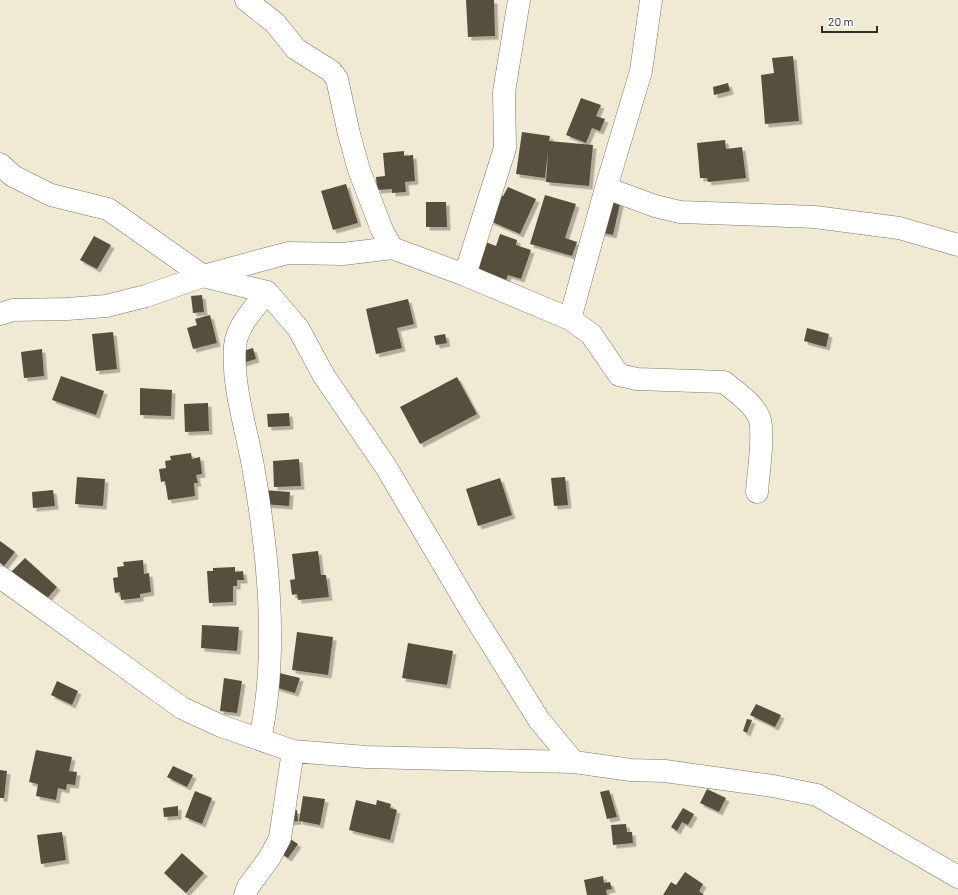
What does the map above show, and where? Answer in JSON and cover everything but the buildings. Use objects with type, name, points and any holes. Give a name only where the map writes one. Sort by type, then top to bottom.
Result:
[{"type":"street","points":[[246,0],[275,23],[296,50],[331,71],[337,80],[348,134],[359,170],[382,230],[392,248]]},
{"type":"street","points":[[465,275],[505,148],[504,92],[519,0]]},
{"type":"street","points":[[570,319],[606,188],[641,71],[651,0]]},
{"type":"street","points":[[0,164],[13,176],[51,195],[108,209],[203,276],[267,292],[298,328],[324,376],[386,467],[471,611],[539,720],[574,762]]},
{"type":"street","points":[[606,188],[655,206],[680,212],[823,218],[899,228],[958,245]]},
{"type":"street","points":[[0,314],[13,310],[67,309],[106,306],[146,296],[203,276],[288,253],[342,254],[392,248],[465,275],[570,319],[591,334],[619,374],[637,379],[719,380],[724,382],[753,408],[759,416],[762,427],[757,492]]},
{"type":"street","points":[[260,739],[269,690],[270,646],[266,546],[253,464],[240,403],[235,346],[247,317],[267,292]]},
{"type":"street","points":[[0,577],[182,708],[221,726],[292,751],[366,757],[574,762],[631,770],[665,771],[773,786],[817,795],[958,877]]},
{"type":"street","points":[[245,895],[248,887],[270,857],[280,838],[292,751]]}]
